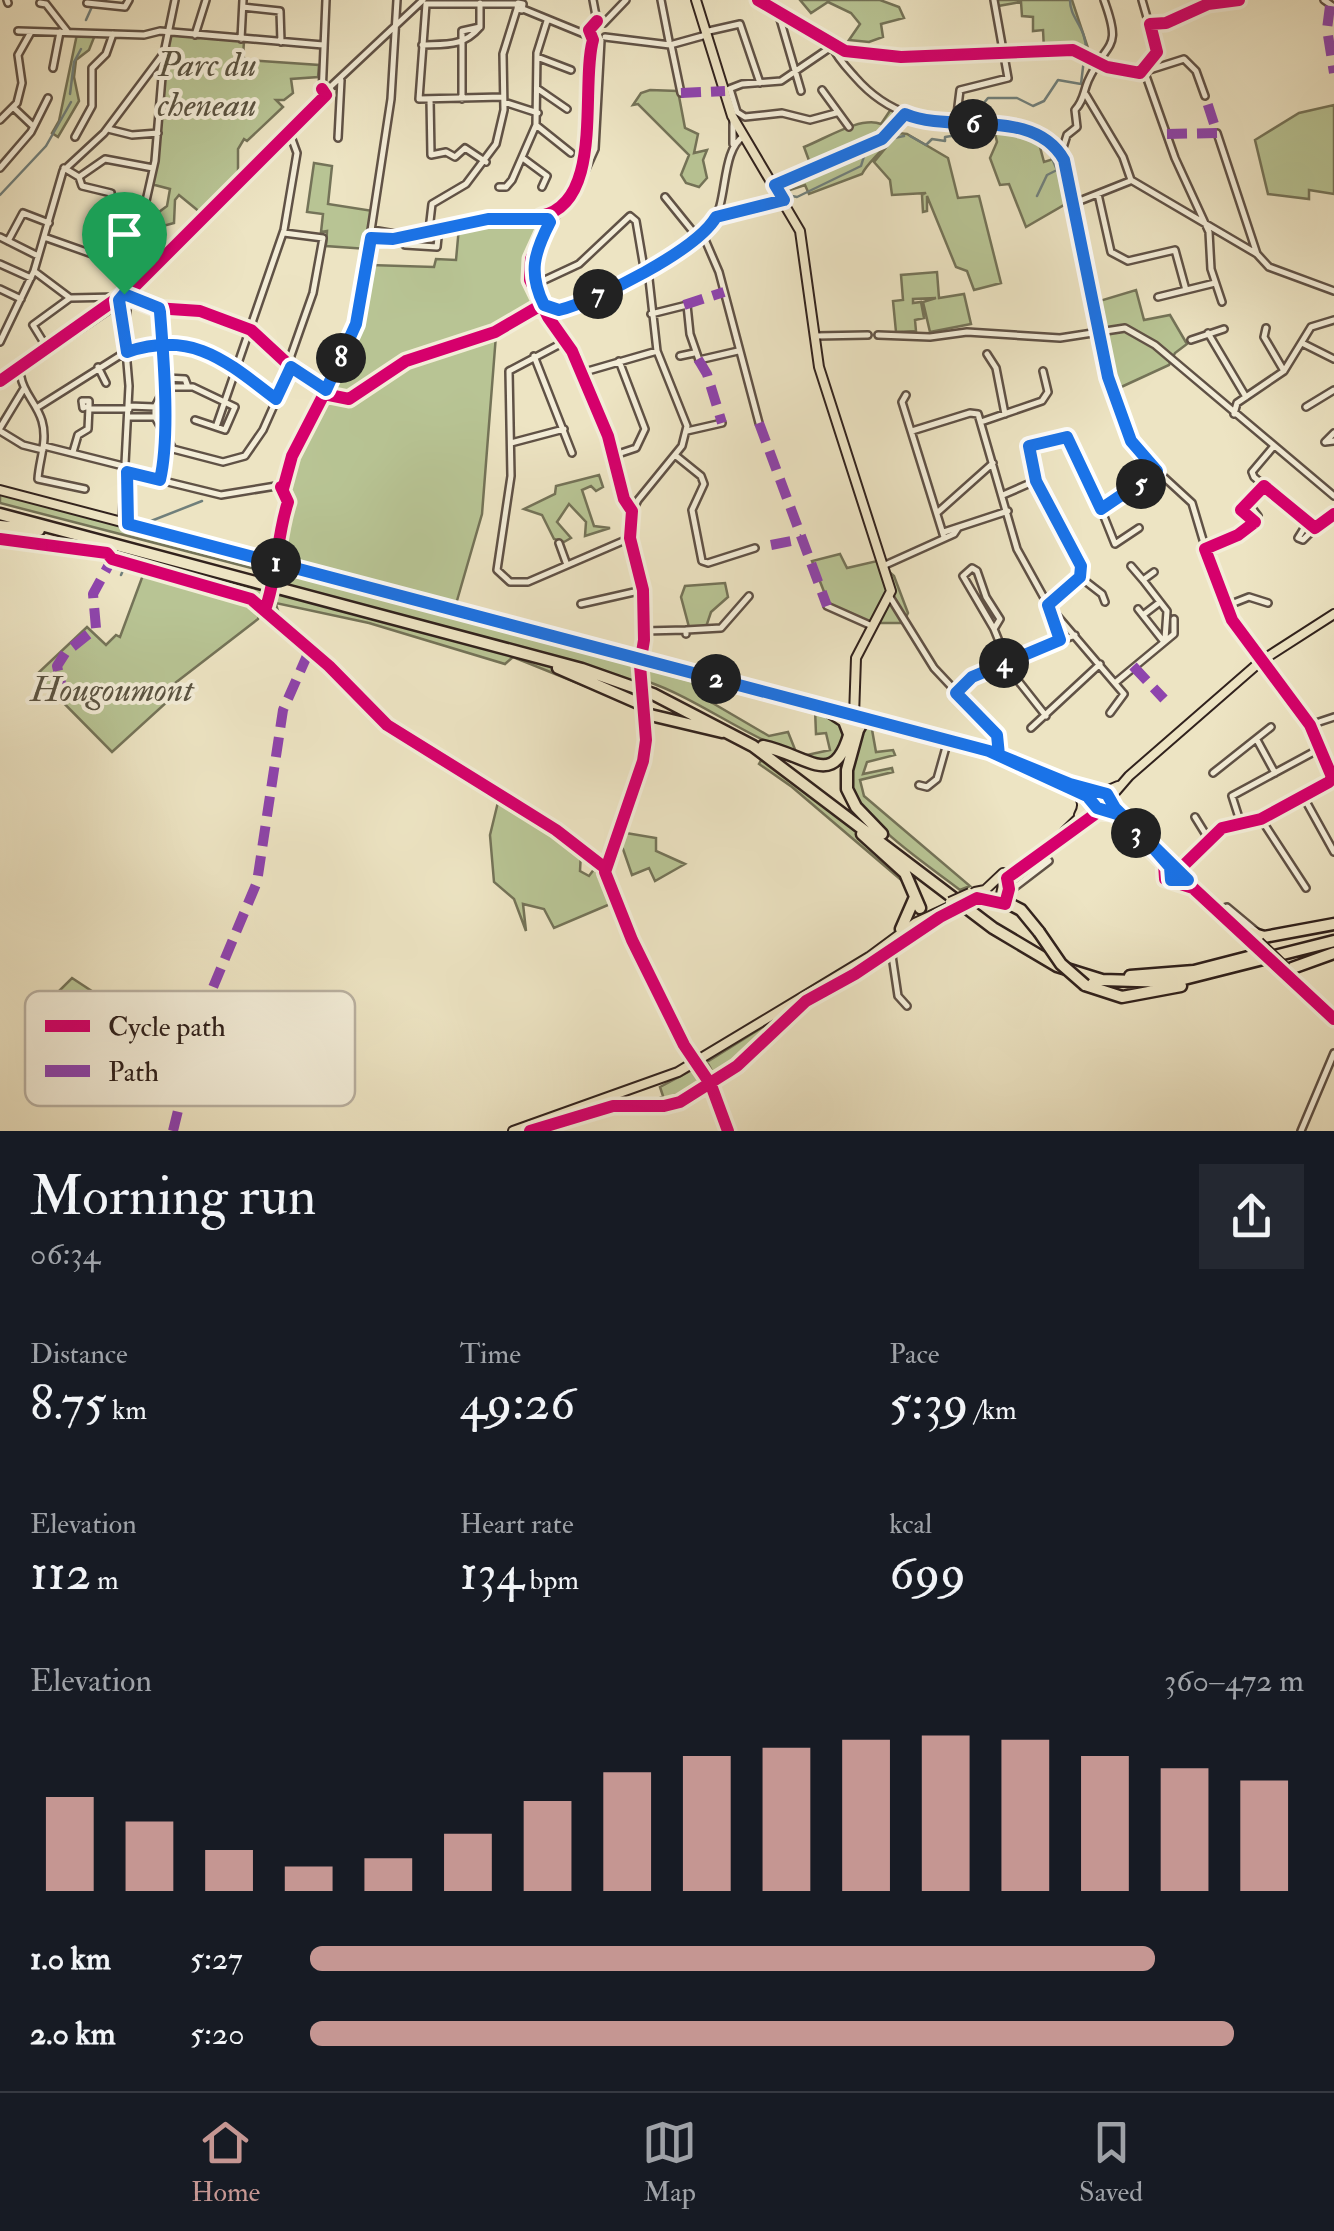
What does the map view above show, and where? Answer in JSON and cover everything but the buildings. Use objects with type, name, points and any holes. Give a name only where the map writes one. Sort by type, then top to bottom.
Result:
[{"type":"highway","points":[[0,511],[534,656],[653,694],[732,734],[822,795],[993,928],[1056,966],[1102,980],[1138,984],[1216,974]]},
{"type":"highway","points":[[0,511],[584,663],[698,708],[764,746],[1018,938],[1056,959],[1105,974],[1150,977],[1194,971],[1334,937]]},
{"type":"highway","points":[[0,526],[92,538]]},
{"type":"highway","points":[[534,656],[644,705],[732,734]]},
{"type":"highway","points":[[857,706],[846,770],[847,789],[858,810],[882,834]]},
{"type":"highway","points":[[824,708],[844,721],[851,743]]},
{"type":"highway","points":[[764,746],[818,766],[836,760],[862,722],[872,720]]},
{"type":"highway","points":[[822,795],[905,873],[924,913]]},
{"type":"highway","points":[[1002,891],[1039,932],[1061,964],[1085,986],[1109,995],[1139,996],[1334,937]]},
{"type":"highway","points":[[895,936],[915,903],[916,892]]},
{"type":"highway","points":[[1256,938],[1334,924]]},
{"type":"highway","points":[[1289,971],[1334,953]]},
{"type":"main road","points":[[696,0],[732,116],[784,200],[804,245],[813,336],[824,388],[883,566],[890,597],[856,658],[857,706],[872,720],[999,755],[1102,801],[1200,894],[1235,918]]},
{"type":"main road","points":[[0,490],[841,713],[857,706]]},
{"type":"main road","points":[[979,894],[992,901],[1260,661],[1334,614]]},
{"type":"main road","points":[[644,705],[642,674],[647,661]]},
{"type":"main road","points":[[841,713],[857,706]]},
{"type":"main road","points":[[999,755],[1102,801]]},
{"type":"main road","points":[[1064,785],[1078,794],[1083,805],[1064,833]]},
{"type":"main road","points":[[1177,872],[1235,918],[1334,1017]]},
{"type":"main road","points":[[526,1131],[653,1087],[800,1000],[924,913],[979,894],[1002,891]]},
{"type":"main road","points":[[1200,894],[1214,900]]},
{"type":"main road","points":[[1289,971],[1334,1017]]},
{"type":"main road","points":[[514,1131],[652,1084],[696,1064]]},
{"type":"street","points":[[91,4],[126,7],[129,0]]},
{"type":"street","points":[[125,523],[129,411],[125,320],[129,267],[140,236],[153,168],[164,53],[176,0]]},
{"type":"street","points":[[195,35],[206,0]]},
{"type":"street","points":[[323,92],[326,0]]},
{"type":"street","points":[[23,390],[0,430],[9,438],[224,495],[281,487],[296,443],[356,324],[390,106],[397,0]]},
{"type":"street","points":[[584,172],[600,22],[593,0]]},
{"type":"street","points":[[626,0],[600,22],[591,24],[597,38],[598,136],[584,172],[564,207],[550,220],[534,260],[534,285],[553,312],[581,373],[615,455],[624,499],[632,511]]},
{"type":"street","points":[[661,0],[681,93]]},
{"type":"street","points":[[758,0],[846,51],[901,57],[1073,50],[1100,64],[1143,73],[1184,59],[1196,71],[1204,96]]},
{"type":"street","points":[[956,123],[960,90],[1008,78],[994,0]]},
{"type":"street","points":[[1104,0],[1115,36],[1088,80],[1086,94],[1075,110],[1076,127],[1067,135],[1061,154],[1106,372],[1128,435],[1158,472],[1183,491],[1194,506],[1226,606],[1260,661],[1310,725],[1332,764],[1333,782],[1261,819],[1240,821],[1208,838],[1177,872]]},
{"type":"street","points":[[1142,0],[1157,52],[1143,73]]},
{"type":"street","points":[[1150,24],[1166,23],[1208,4],[1239,0]]},
{"type":"street","points":[[1324,0],[1334,7]]},
{"type":"street","points":[[424,2],[418,96],[504,100],[538,113]]},
{"type":"street","points":[[0,384],[126,299],[323,92],[341,80],[424,2],[521,6],[547,22],[597,38],[670,43],[740,24],[760,83]]},
{"type":"street","points":[[40,3],[46,4],[64,32],[53,68]]},
{"type":"street","points":[[240,39],[243,3],[280,11],[281,42]]},
{"type":"street","points":[[422,45],[462,44],[480,27],[480,3]]},
{"type":"street","points":[[430,230],[432,204],[466,184],[486,162],[499,137],[504,100],[503,54],[521,6]]},
{"type":"street","points":[[778,12],[802,90]]},
{"type":"street","points":[[499,186],[506,187],[524,159],[536,124],[537,56],[547,22]]},
{"type":"street","points":[[18,31],[167,32],[324,46]]},
{"type":"street","points":[[0,120],[14,108],[22,83],[18,54],[31,32]]},
{"type":"street","points":[[75,138],[93,114],[96,87],[92,68],[104,56],[114,34]]},
{"type":"street","points":[[462,44],[462,98]]},
{"type":"street","points":[[831,45],[779,82],[727,90],[743,116],[782,114],[810,120],[836,113]]},
{"type":"street","points":[[831,45],[879,101],[905,114],[923,120],[1019,129],[1039,136],[1061,154]]},
{"type":"street","points":[[0,342],[33,275],[64,168],[107,128],[164,53]]},
{"type":"street","points":[[104,56],[111,62]]},
{"type":"street","points":[[537,56],[571,70]]},
{"type":"street","points":[[1143,73],[1207,228],[1215,283],[1222,302]]},
{"type":"street","points":[[338,138],[341,80]]},
{"type":"street","points":[[538,89],[567,109]]},
{"type":"street","points":[[822,90],[836,113],[850,126]]},
{"type":"street","points":[[1086,94],[1123,157],[1131,180],[1257,254],[1270,266],[1334,290]]},
{"type":"street","points":[[0,168],[34,127],[48,98]]},
{"type":"street","points":[[590,98],[599,98]]},
{"type":"street","points":[[430,99],[430,152],[434,156],[440,152],[454,157],[465,148],[486,162]]},
{"type":"street","points":[[14,108],[34,127]]},
{"type":"street","points":[[775,185],[882,139],[905,114]]},
{"type":"street","points":[[536,124],[571,153]]},
{"type":"street","points":[[107,128],[132,136],[158,133]]},
{"type":"street","points":[[195,420],[216,427],[282,234],[297,150],[287,133]]},
{"type":"street","points":[[1217,133],[1257,254]]},
{"type":"street","points":[[497,334],[646,271],[701,237],[716,217],[740,134]]},
{"type":"street","points":[[81,175],[107,158],[153,168]]},
{"type":"street","points":[[524,159],[547,176],[542,187]]},
{"type":"street","points":[[64,168],[81,175]]},
{"type":"street","points":[[81,175],[82,186],[112,194],[106,224]]},
{"type":"street","points":[[1072,204],[1131,180]]},
{"type":"street","points":[[1098,194],[1112,252],[1128,260],[1176,250],[1186,290]]},
{"type":"street","points":[[665,198],[701,237],[718,272],[759,423]]},
{"type":"street","points":[[716,217],[784,200]]},
{"type":"street","points":[[8,241],[23,213],[49,223]]},
{"type":"street","points":[[534,285],[579,264],[627,217],[634,216],[657,351],[684,411],[687,431],[676,455],[632,511],[630,538],[643,590],[647,661]]},
{"type":"street","points":[[371,238],[403,237],[488,219],[550,220]]},
{"type":"street","points":[[93,220],[140,236]]},
{"type":"street","points":[[403,237],[405,244],[435,247],[439,228]]},
{"type":"street","points":[[372,230],[403,237]]},
{"type":"street","points":[[173,449],[223,462],[241,458],[253,448],[290,365],[321,259],[324,233],[282,234]]},
{"type":"street","points":[[0,238],[39,256]]},
{"type":"street","points":[[44,238],[129,267]]},
{"type":"street","points":[[0,264],[33,275],[70,298],[126,299],[159,308],[200,310],[251,330],[326,390]]},
{"type":"street","points":[[1158,297],[1215,283]]},
{"type":"street","points":[[0,290],[21,299]]},
{"type":"street","points":[[49,351],[32,325],[70,298]]},
{"type":"street","points":[[651,314],[684,305],[690,309],[697,357]]},
{"type":"street","points":[[159,308],[166,387],[162,428]]},
{"type":"street","points":[[1234,414],[1235,406],[1284,371],[1314,324],[1334,320]]},
{"type":"street","points":[[1266,328],[1264,337],[1284,371]]},
{"type":"street","points":[[1190,340],[1224,329]]},
{"type":"street","points":[[878,334],[930,338],[966,332],[1060,338],[1100,330],[1131,330],[1158,348],[1334,496]]},
{"type":"street","points":[[1208,333],[1246,397]]},
{"type":"street","points":[[813,336],[868,336]]},
{"type":"street","points":[[566,341],[509,371],[511,476],[497,570],[502,577],[518,584],[630,538]]},
{"type":"street","points":[[1302,343],[1334,359]]},
{"type":"street","points":[[38,407],[98,367],[125,354],[162,344],[199,348],[238,370],[276,399]]},
{"type":"street","points":[[581,373],[657,351]]},
{"type":"street","points":[[680,356],[738,351]]},
{"type":"street","points":[[987,354],[996,368],[1005,414]]},
{"type":"street","points":[[534,356],[572,452]]},
{"type":"street","points":[[615,455],[636,448],[645,429],[619,360]]},
{"type":"street","points":[[98,367],[106,384]]},
{"type":"street","points":[[980,422],[1047,396],[1043,372]]},
{"type":"street","points":[[21,376],[23,390],[38,407],[44,448],[34,474],[84,489]]},
{"type":"street","points":[[165,378],[184,379],[188,386]]},
{"type":"street","points":[[166,387],[188,386],[226,402]]},
{"type":"street","points":[[1306,407],[1334,390]]},
{"type":"street","points":[[906,395],[902,399],[944,535]]},
{"type":"street","points":[[162,400],[155,417],[173,449],[170,460],[164,462]]},
{"type":"street","points":[[129,411],[156,407]]},
{"type":"street","points":[[73,452],[78,435],[88,429],[89,408],[155,417]]},
{"type":"street","points":[[912,431],[975,412],[1017,548],[1048,605],[1060,640]]},
{"type":"street","points":[[4,420],[9,438]]},
{"type":"street","points":[[687,431],[722,423]]},
{"type":"street","points":[[510,443],[564,428]]},
{"type":"street","points":[[1334,433],[1324,440],[1334,442]]},
{"type":"street","points":[[1048,605],[1080,577],[1081,566],[1036,481],[1029,446],[1064,436],[1115,544],[1139,528]]},
{"type":"street","points":[[160,480],[167,437]]},
{"type":"street","points":[[1274,446],[1252,472],[1315,528]]},
{"type":"street","points":[[676,455],[701,476],[704,484],[692,514],[702,561],[708,563],[755,548]]},
{"type":"street","points":[[937,513],[993,463]]},
{"type":"street","points":[[1101,509],[1158,472]]},
{"type":"street","points":[[1003,495],[1036,481]]},
{"type":"street","points":[[1249,504],[1264,486]]},
{"type":"street","points":[[883,566],[958,528],[1008,511]]},
{"type":"street","points":[[1308,522],[1298,538],[1304,540],[1334,514]]},
{"type":"street","points":[[559,544],[568,565]]},
{"type":"street","points":[[265,610],[276,565],[269,549]]},
{"type":"street","points":[[112,559],[234,592],[265,610],[310,650]]},
{"type":"street","points":[[1130,566],[1168,613],[1164,642]]},
{"type":"street","points":[[994,629],[1000,619],[986,597],[977,570],[970,568],[963,576],[994,629],[1007,662],[1046,716]]},
{"type":"street","points":[[1143,580],[1154,572]]},
{"type":"street","points":[[1080,577],[1102,594],[1105,602]]},
{"type":"street","points":[[1154,594],[1161,589]]},
{"type":"street","points":[[581,604],[643,590]]},
{"type":"street","points":[[644,631],[721,628],[749,596]]},
{"type":"street","points":[[890,597],[926,658],[994,732],[999,755]]},
{"type":"street","points":[[978,601],[986,597]]},
{"type":"street","points":[[1226,606],[1249,597],[1268,603]]},
{"type":"street","points":[[1160,602],[1141,612],[1164,642]]},
{"type":"street","points":[[1048,605],[1125,695],[1110,713]]},
{"type":"street","points":[[827,606],[872,626]]},
{"type":"street","points":[[1115,682],[1174,634],[1174,619]]},
{"type":"street","points":[[954,691],[966,680],[1075,635]]},
{"type":"street","points":[[1031,728],[1100,664]]},
{"type":"street","points":[[632,793],[643,761],[644,705]]},
{"type":"street","points":[[1310,725],[1334,717]]},
{"type":"street","points":[[1213,773],[1271,727]]},
{"type":"street","points":[[1256,739],[1275,773]]},
{"type":"street","points":[[919,786],[926,787],[937,778],[948,740]]},
{"type":"street","points":[[1240,821],[1230,798],[1321,748]]},
{"type":"street","points":[[1303,796],[1334,852]]},
{"type":"street","points":[[1195,817],[1208,838]]},
{"type":"street","points":[[1261,819],[1306,888]]},
{"type":"street","points":[[1002,891],[1049,861]]},
{"type":"street","points":[[628,929],[696,1064],[711,1084],[728,1131]]},
{"type":"street","points":[[895,936],[898,996],[907,1006]]},
{"type":"street","points":[[1301,1131],[1334,1053]]},
{"type":"green space","points":[[800,0],[880,0],[899,7],[904,18],[881,24],[883,37],[869,42],[849,40],[860,24],[851,13],[828,2],[811,13]]},
{"type":"green space","points":[[996,0],[1072,0],[1088,48],[1085,53],[1044,49],[1043,30],[1033,31],[1033,17],[1022,16],[1021,2],[998,6]]},
{"type":"green space","points":[[77,34],[95,35],[89,50],[76,60],[74,77],[79,101],[58,137],[52,133],[59,121]]},
{"type":"green space","name":"Parc du cheneau","points":[[169,35],[244,41],[243,57],[247,60],[319,65],[318,77],[291,79],[293,93],[284,100],[276,100],[283,107],[247,141],[244,139],[238,149],[238,177],[201,213],[179,195],[175,200],[174,223],[163,226],[159,212],[167,206],[170,189],[151,184]]},
{"type":"green space","points":[[678,91],[685,128],[698,134],[694,153],[707,150],[703,160],[707,178],[699,187],[686,183],[681,175],[689,155],[638,104],[633,105],[641,93]]},
{"type":"green space","points":[[1334,105],[1334,194],[1309,190],[1309,199],[1268,194],[1255,140],[1299,113]]},
{"type":"green space","points":[[891,109],[902,114],[885,136],[811,166],[804,147],[863,123],[881,124]]},
{"type":"green space","points":[[994,129],[1037,136],[1044,162],[1060,157],[1069,202],[1026,227],[1009,184],[1000,185],[990,158],[997,142]]},
{"type":"green space","points":[[898,133],[907,134],[948,158],[958,198],[979,196],[1001,283],[974,290],[967,271],[956,267],[927,196],[927,211],[923,212],[922,195],[926,193],[892,195],[890,180],[874,162]]},
{"type":"green space","points":[[889,136],[862,174],[809,194],[805,185],[784,192],[781,184]]},
{"type":"green space","points":[[314,163],[332,166],[328,204],[373,211],[367,249],[326,246],[327,231],[321,232],[323,214],[307,212]]},
{"type":"green space","points":[[540,221],[544,227],[529,265],[524,262],[527,288],[538,306],[498,330],[405,360],[349,399],[327,394],[357,329],[370,265],[434,267],[436,259],[456,260],[459,227]]},
{"type":"green space","points":[[937,272],[939,298],[964,294],[971,324],[930,332],[923,302],[936,298],[913,299],[913,303],[921,302],[924,318],[915,320],[916,331],[896,332],[893,301],[903,300],[901,275]]},
{"type":"green space","points":[[1136,290],[1144,320],[1170,315],[1187,344],[1175,353],[1169,365],[1119,388],[1111,373],[1096,302]]},
{"type":"green space","points":[[496,335],[482,514],[454,611],[615,654],[614,660],[639,667],[642,709],[513,657],[505,664],[369,623],[276,603],[281,616],[305,644],[305,653],[264,617],[271,605],[281,539],[291,504],[285,485],[298,445],[323,399],[351,401],[406,364]]},
{"type":"green space","points":[[599,475],[603,487],[582,490],[594,526],[610,528],[585,536],[586,522],[569,504],[557,522],[571,538],[564,542],[554,539],[542,515],[524,509],[555,494],[556,486]]},
{"type":"green space","points":[[0,492],[273,564],[271,573],[0,503]]},
{"type":"green space","name":"Hougoumont","points":[[116,552],[268,589],[258,619],[170,687],[174,692],[168,701],[112,752],[36,675],[87,627],[106,645],[116,635],[120,637],[146,567],[118,558]]},
{"type":"green space","points":[[840,554],[847,568],[877,561],[894,576],[908,613],[903,623],[871,623],[830,607],[812,561]]},
{"type":"green space","points":[[725,583],[728,597],[711,612],[706,627],[689,627],[681,597],[685,586]]},
{"type":"green space","points":[[653,666],[701,679],[704,698],[769,736],[788,732],[796,752],[807,755],[830,750],[826,733],[816,734],[815,709],[847,728],[843,751],[826,761],[779,747],[646,681],[646,670]]},
{"type":"green space","points":[[871,724],[876,752],[893,750],[895,755],[867,762],[863,774],[892,768],[893,772],[860,780],[864,796],[970,886],[960,890],[893,838],[852,790],[852,757],[861,728]]},
{"type":"green space","points":[[763,757],[866,837],[913,890],[792,787],[759,764]]},
{"type":"green space","points":[[499,798],[581,852],[580,871],[589,876],[595,868],[601,883],[607,882],[615,902],[554,928],[544,909],[523,904],[526,931],[514,899],[494,882],[490,835]]},
{"type":"green space","points":[[620,832],[656,838],[656,851],[685,864],[655,881],[649,868],[632,875],[623,849],[613,852]]},
{"type":"green space","points":[[72,978],[92,991],[59,991]]},
{"type":"green space","points":[[809,998],[741,1067],[713,1086],[705,1068],[711,1069],[707,1062]]},
{"type":"green space","points":[[699,1070],[710,1088],[679,1109],[644,1107],[663,1096],[660,1087]]},
{"type":"waterway","points":[[86,20],[95,0]]},
{"type":"waterway","points":[[1070,0],[1086,53]]},
{"type":"waterway","points":[[70,94],[74,62],[81,49]]},
{"type":"waterway","points":[[984,121],[978,110],[988,98],[1017,98],[1033,106],[1044,101],[1058,80],[1081,84],[1084,59]]},
{"type":"waterway","points":[[0,195],[46,146],[71,102]]},
{"type":"waterway","points":[[910,136],[926,145],[932,139],[945,141],[945,137],[983,131],[984,127]]},
{"type":"waterway","points":[[894,138],[904,136]]},
{"type":"waterway","points":[[787,195],[797,197],[861,166],[865,153],[892,137]]},
{"type":"waterway","points":[[1037,196],[1047,175],[1057,170],[1051,156]]},
{"type":"waterway","points":[[151,521],[202,501]]},
{"type":"waterway","points":[[116,567],[124,568],[121,575]]},
{"type":"marked path","points":[[1330,6],[1327,29],[1334,73]]},
{"type":"marked path","points":[[681,93],[725,91]]},
{"type":"marked path","points":[[1167,134],[1217,133],[1205,96]]},
{"type":"marked path","points":[[684,305],[724,292]]},
{"type":"marked path","points":[[698,359],[707,374],[722,423]]},
{"type":"marked path","points":[[759,423],[827,606]]},
{"type":"marked path","points":[[771,545],[802,539]]},
{"type":"marked path","points":[[65,700],[57,666],[66,652],[96,628],[93,594],[112,559],[109,554]]},
{"type":"marked path","points":[[211,991],[257,882],[283,710],[310,649],[313,652]]},
{"type":"marked path","points":[[1133,666],[1164,699]]},
{"type":"marked path","points":[[173,1131],[179,1106]]},
{"type":"cycle path","points":[[758,0],[845,51],[901,57],[1073,50],[1107,67],[1140,73],[1157,52],[1150,24],[1166,23],[1208,4],[1239,0]]},
{"type":"cycle path","points":[[597,21],[589,30],[593,40],[582,166],[574,189],[561,207],[541,216],[545,228],[531,259],[530,280],[548,317],[572,351],[608,436],[624,499],[632,511],[630,538],[643,590],[640,665],[646,740],[643,761],[605,872],[632,940],[684,1045],[711,1085],[728,1131]]},
{"type":"cycle path","points":[[0,381],[136,285],[326,95],[322,89]]},
{"type":"cycle path","points":[[283,489],[292,456],[324,394],[349,399],[406,361],[495,332],[543,304],[540,294]]},
{"type":"cycle path","points":[[134,300],[155,308],[200,311],[251,330],[291,367],[326,390]]},
{"type":"cycle path","points":[[1255,522],[1241,510],[1264,486],[1315,528],[1334,514]]},
{"type":"cycle path","points":[[265,610],[288,502],[281,487]]},
{"type":"cycle path","points":[[1183,866],[1222,828],[1261,819],[1332,777],[1310,725],[1232,620],[1205,549],[1238,535],[1255,522]]},
{"type":"cycle path","points":[[0,539],[107,553],[112,559],[251,599],[329,666],[387,725],[556,830],[605,868]]},
{"type":"cycle path","points":[[674,668],[871,720]]},
{"type":"cycle path","points":[[916,732],[989,751],[1064,785]]},
{"type":"cycle path","points":[[530,1131],[613,1106],[664,1106],[680,1102],[737,1066],[806,1001],[855,974],[940,917],[977,898],[1005,904],[1007,878],[1098,812],[1113,813],[1164,863],[1165,879],[1193,888],[1334,1019]]},
{"type":"route","points":[[124,294],[119,300],[127,352],[162,344],[199,348],[238,370],[276,399],[291,367],[326,390],[332,380],[356,324],[371,238],[393,239],[475,220],[548,219],[532,272],[544,305],[559,310],[648,270],[704,235],[716,217],[726,218],[784,200],[775,185],[882,139],[905,114],[928,121],[1006,126],[1039,136],[1064,160],[1108,377],[1131,441],[1157,471],[1101,509],[1067,437],[1062,435],[1029,446],[1036,481],[1082,572],[1048,605],[1060,640],[966,680],[956,693],[997,735],[999,755],[1070,784],[1104,792],[1110,803],[1188,880],[1171,880],[1168,864],[1113,812],[1099,809],[1091,798],[989,751],[128,524],[127,472],[160,480],[167,437],[162,428],[166,387],[162,344],[160,312],[159,308],[124,294]]}]
